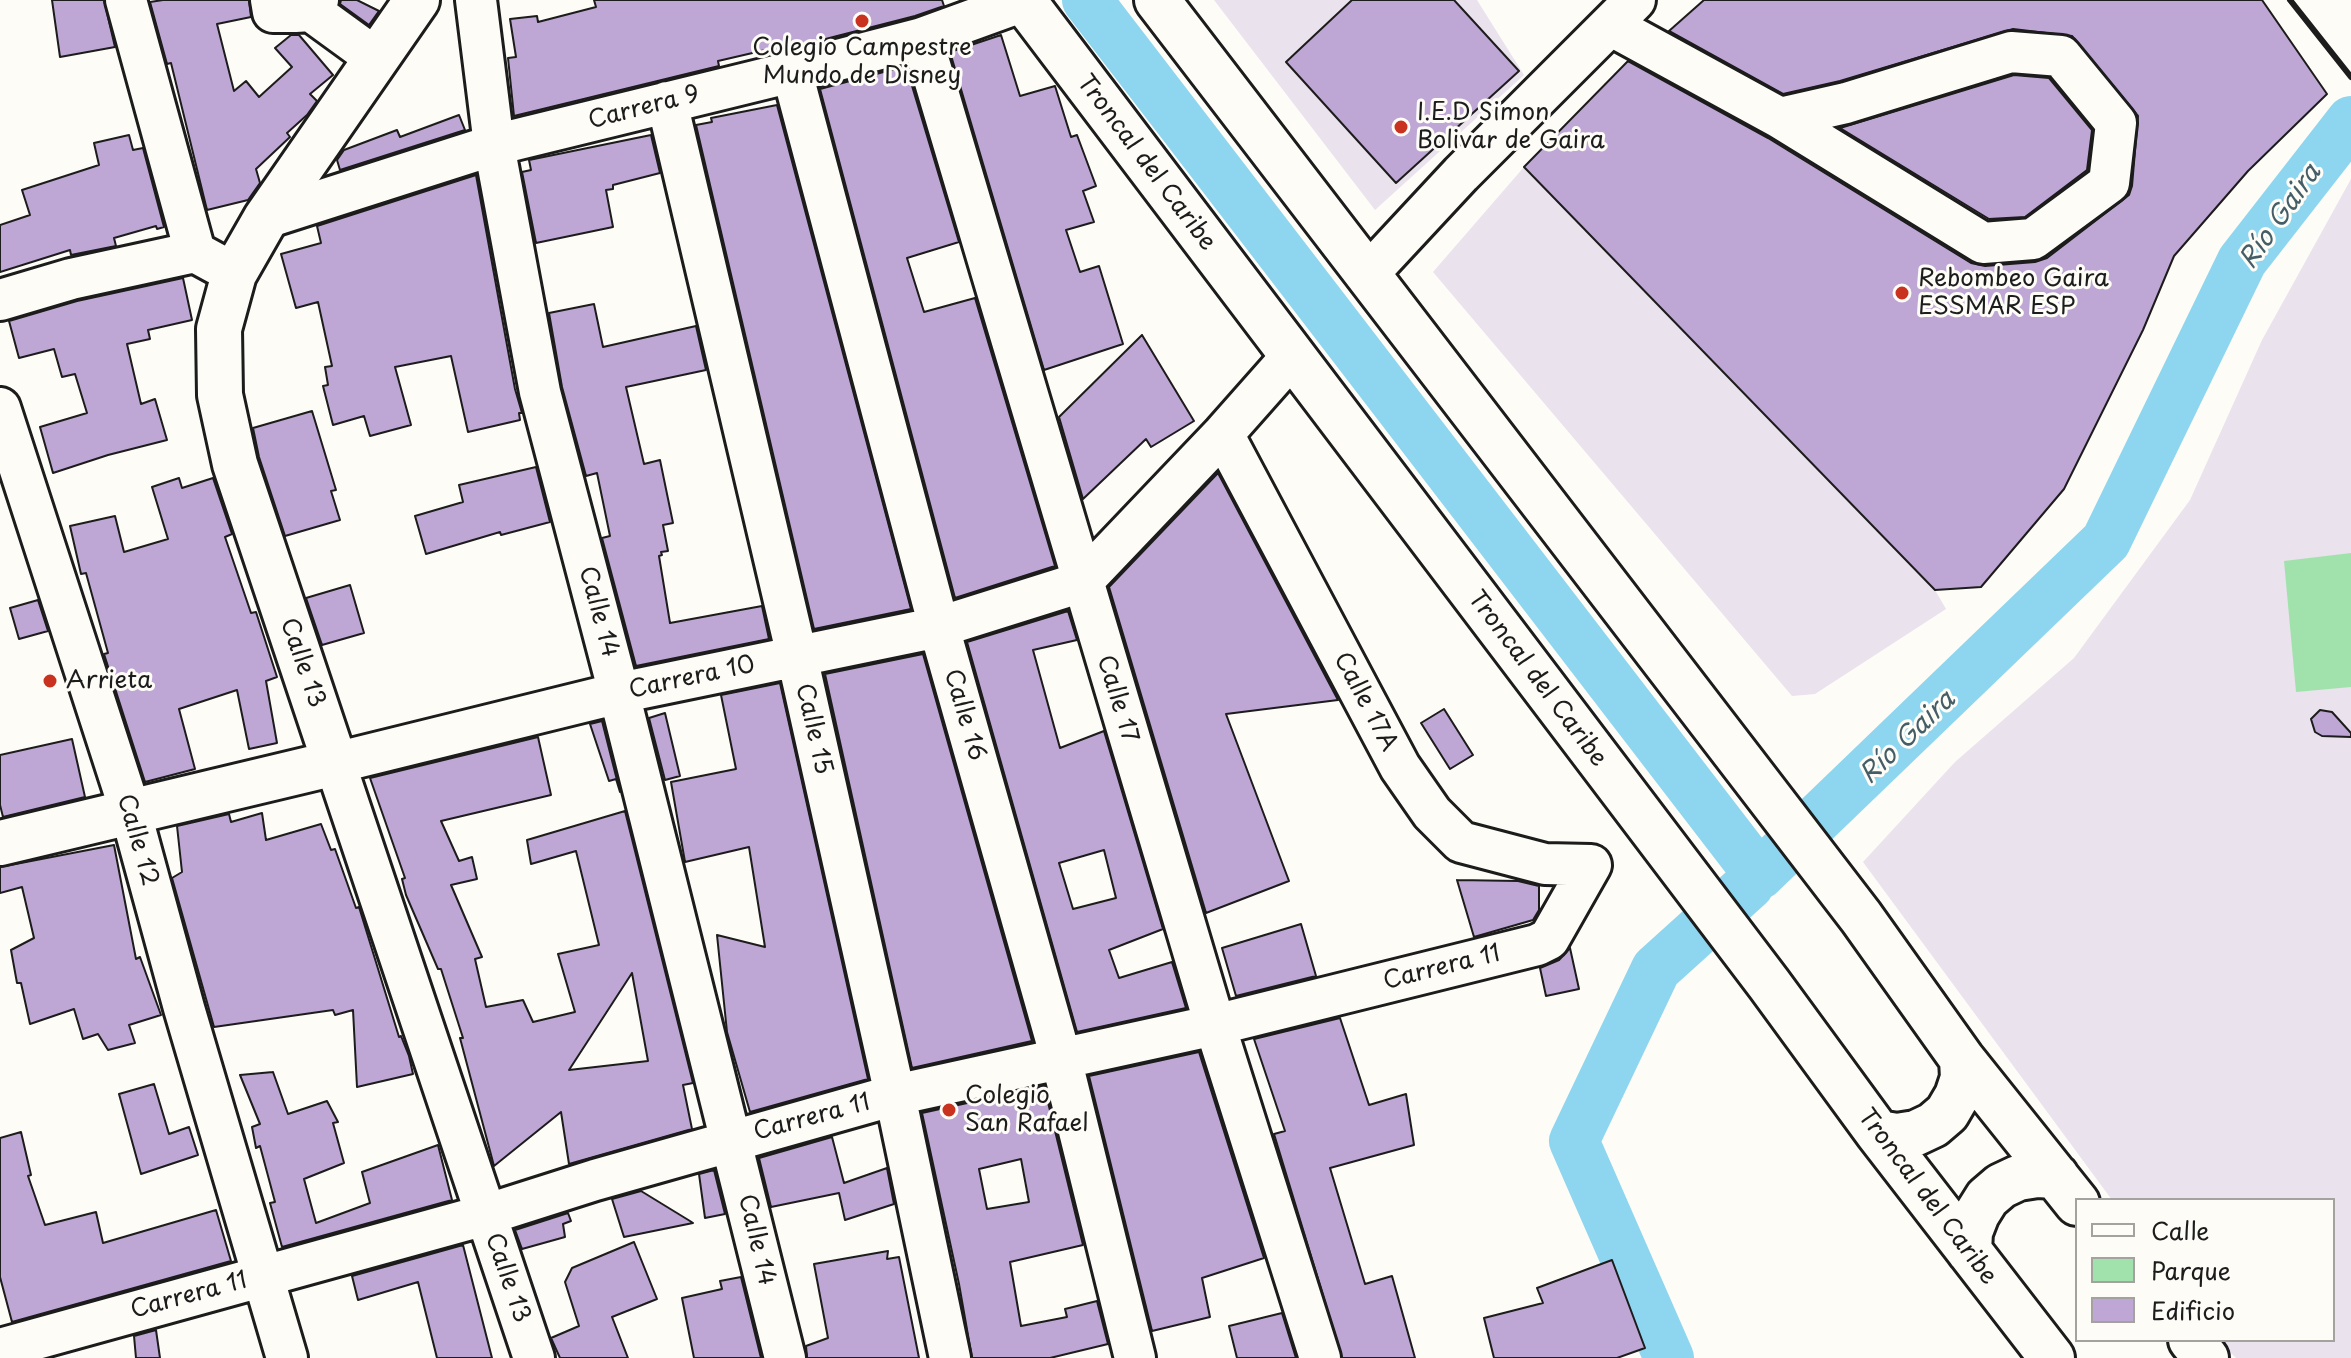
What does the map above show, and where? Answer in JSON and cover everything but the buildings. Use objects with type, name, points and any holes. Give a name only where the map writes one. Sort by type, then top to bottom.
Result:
[{"type":"main road","name":"Calle 13","points":[[335,763],[235,464],[220,395],[219,329],[234,274],[266,218],[417,0]]},
{"type":"main road","points":[[1157,0],[1861,917],[1962,1059],[2066,1190]]},
{"type":"main road","name":"Troncal del Caribe","points":[[1023,1],[1769,984],[1878,1133],[2052,1358]]},
{"type":"main road","name":"Carrera 10","points":[[0,843],[335,763]]},
{"type":"main road","points":[[1878,1133],[1897,1136],[1916,1133],[1940,1119],[1957,1096],[1963,1078],[1962,1059]]},
{"type":"main road","points":[[1969,1251],[1970,1232],[1977,1214],[1987,1198],[2001,1186],[2018,1178],[2037,1175],[2066,1190]]},
{"type":"main road","points":[[2193,1342],[2206,1358]]},
{"type":"street","points":[[126,0],[195,252]]},
{"type":"street","name":"Calle 14","points":[[476,0],[494,145],[540,392],[619,693],[785,1358]]},
{"type":"street","name":"Carrera 9","points":[[266,218],[494,145],[922,38],[1023,1]]},
{"type":"street","points":[[293,6],[377,59]]},
{"type":"street","points":[[1368,274],[1461,174],[1623,12],[1780,118],[1983,243],[2033,239],[2109,183],[2116,123],[2061,56],[2011,52],[1846,103],[1780,118]]},
{"type":"street","name":"Calle 17","points":[[922,38],[1215,1025],[1320,1358]]},
{"type":"street","name":"Calle 16","points":[[792,72],[939,627],[1061,1058],[1135,1358]]},
{"type":"street","name":"Calle 15","points":[[667,102],[797,656],[950,1358]]},
{"type":"street","points":[[0,300],[71,279],[195,252],[234,274]]},
{"type":"street","name":"Carrera 10","points":[[335,763],[619,693],[939,627],[1082,582],[1223,434],[1292,356]]},
{"type":"street","name":"Calle 12","points":[[0,408],[130,810],[184,1008],[287,1358]]},
{"type":"street","name":"Calle 17A","points":[[1223,434],[1400,767],[1432,813],[1461,842],[1545,864],[1591,865]]},
{"type":"street","name":"Calle 13","points":[[335,763],[534,1358]]},
{"type":"street","name":"Carrera 11","points":[[0,1349],[485,1215],[732,1140],[895,1095],[1215,1025],[1537,945],[1549,939],[1591,865]]},
{"type":"shaded area","name":"I.E.D Simon Bolivar de Gaira","points":[[1214,0],[1477,0],[1524,75],[1375,210]]},
{"type":"shaded area","points":[[1524,167],[1935,590],[1946,609],[1815,694],[1792,696],[1433,272]]},
{"type":"shaded area","points":[[2351,179],[2351,1358],[2236,1358],[2220,1342],[2335,1342],[2335,1198],[2111,1198],[1863,862],[1955,762],[2074,658],[2190,500],[2262,340]]},
{"type":"green space","points":[[2351,553],[2351,687],[2296,692],[2284,561]]},
{"type":"waterway","points":[[1087,0],[1759,875],[2106,541],[2242,261],[2351,121]]},
{"type":"waterway","name":"Río Gaira","points":[[1669,1358],[1574,1141],[1656,969],[1749,885]]},
{"type":"railway","points":[[2290,0],[2351,77]]},
{"type":"place","name":"Colegio Campestre Mundo de Disney","points":[[862,21]]},
{"type":"place","name":"I.E.D Simon Bolivar de Gaira","points":[[1401,127]]},
{"type":"place","name":"Rebombeo Gaira ESSMAR ESP","points":[[1902,293]]},
{"type":"place","name":"Arrieta","points":[[50,681]]},
{"type":"place","name":"Colegio San Rafael","points":[[949,1110]]}]
